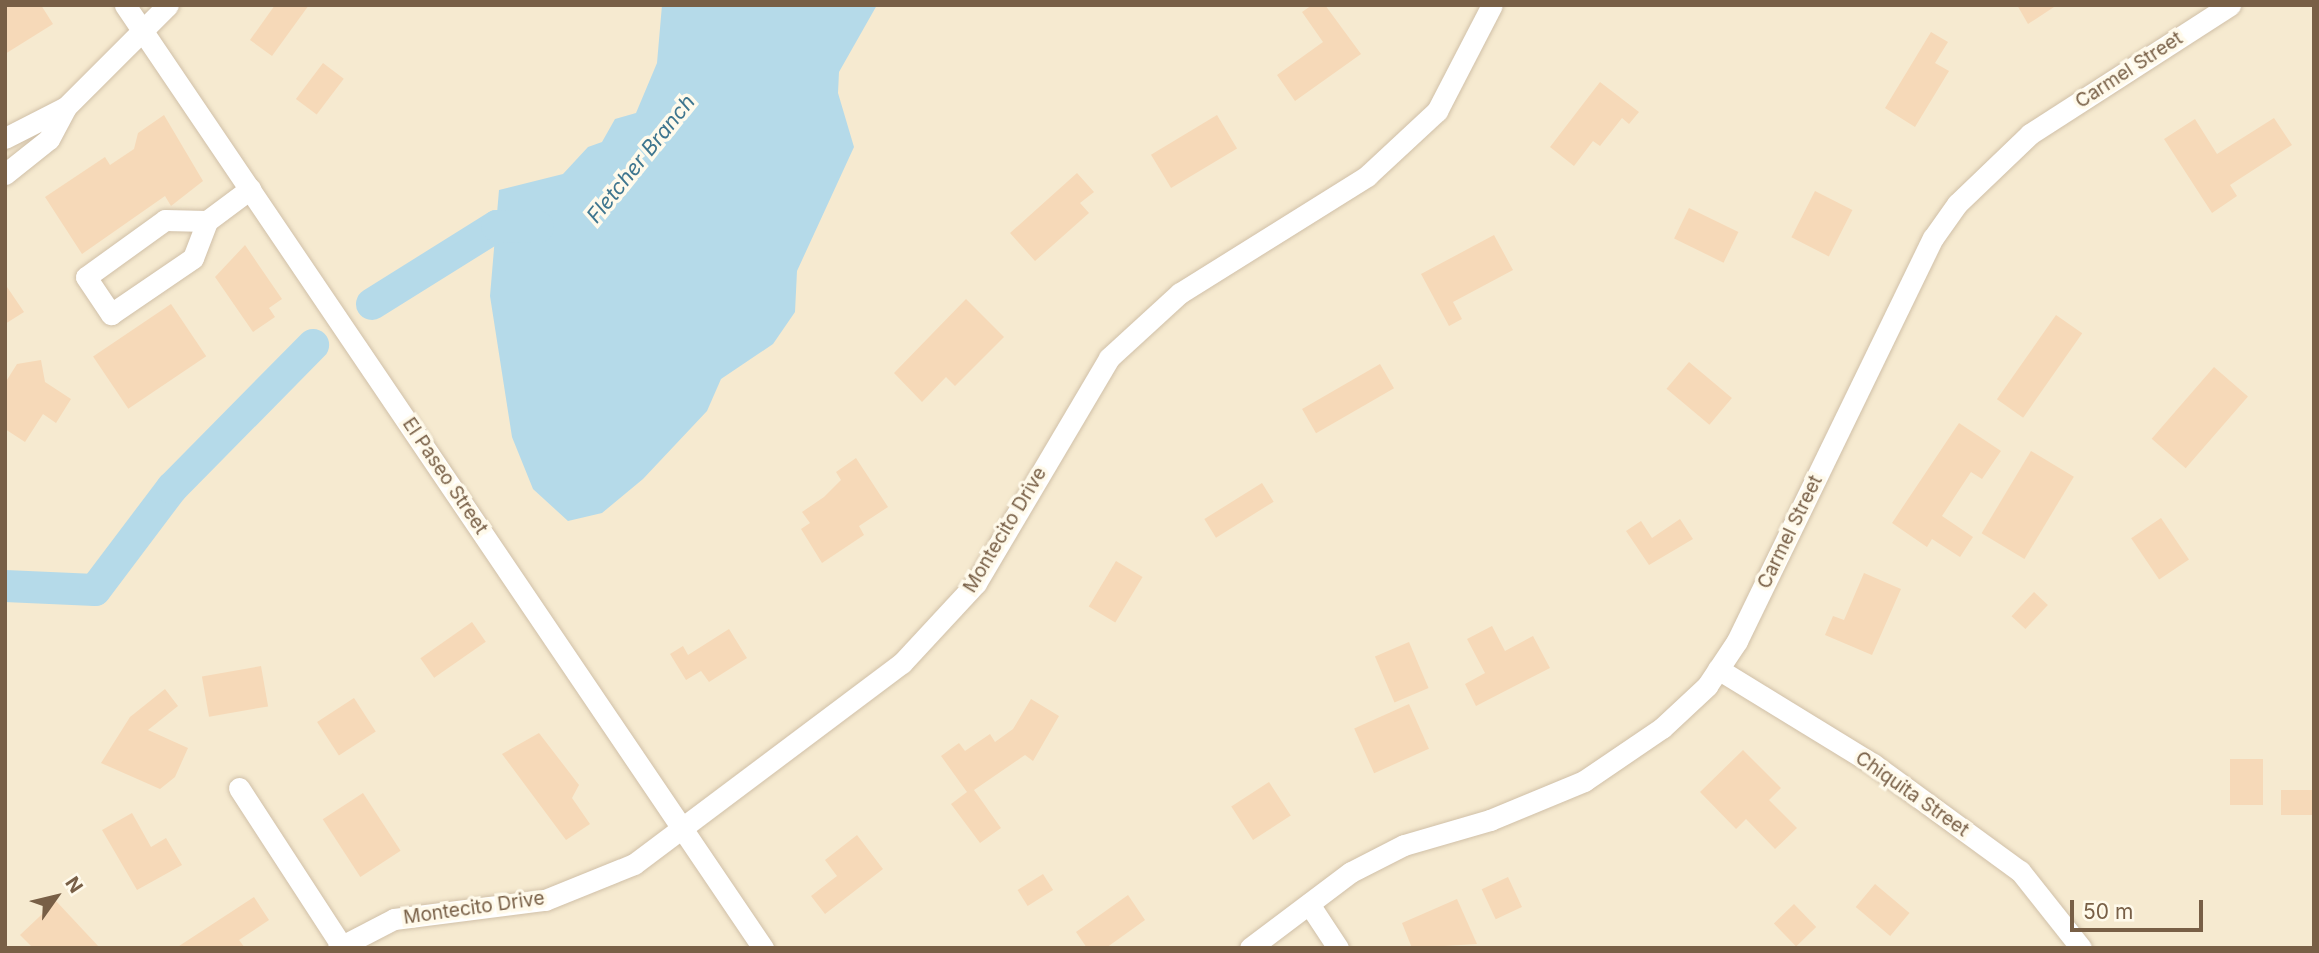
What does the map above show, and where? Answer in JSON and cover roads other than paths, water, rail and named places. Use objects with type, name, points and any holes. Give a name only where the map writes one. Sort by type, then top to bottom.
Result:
[{"type":"street","name":"El Paseo Street","points":[[125,5],[763,948]]},
{"type":"street","points":[[5,138],[66,107],[145,35],[168,5]]},
{"type":"street","name":"Montecito Drive","points":[[339,946],[394,919],[458,914],[577,890],[634,864],[684,831],[902,663],[948,616],[975,583],[1109,358],[1180,293],[1367,176],[1437,111],[1492,5]]},
{"type":"street","name":"Carmel Street","points":[[1250,948],[1309,904],[1404,845],[1490,820],[1584,781],[1661,728],[1718,669],[1737,641],[1933,238],[1956,204],[2030,134],[2230,5]]},
{"type":"street","points":[[5,174],[49,139],[66,107]]},
{"type":"street","points":[[207,221],[165,220],[86,277],[111,314],[193,258],[207,221],[250,189]]},
{"type":"street","name":"Chiquita Street","points":[[1718,669],[1873,764],[2020,871],[2081,948]]},
{"type":"street","points":[[239,788],[339,946]]},
{"type":"street","points":[[1309,904],[1338,948]]},
{"type":"water","points":[[662,5],[877,5],[839,72],[838,93],[854,147],[797,271],[795,312],[773,344],[721,379],[707,411],[643,479],[602,513],[568,521],[533,489],[512,437],[490,296],[499,190],[563,174],[588,147],[602,142],[615,119],[636,113],[657,63]]},
{"type":"waterway","name":"Fletcher Branch","points":[[372,304],[497,226],[538,227]]},
{"type":"waterway","name":"Fletcher Branch","points":[[5,586],[95,590],[172,488],[313,345]]}]
